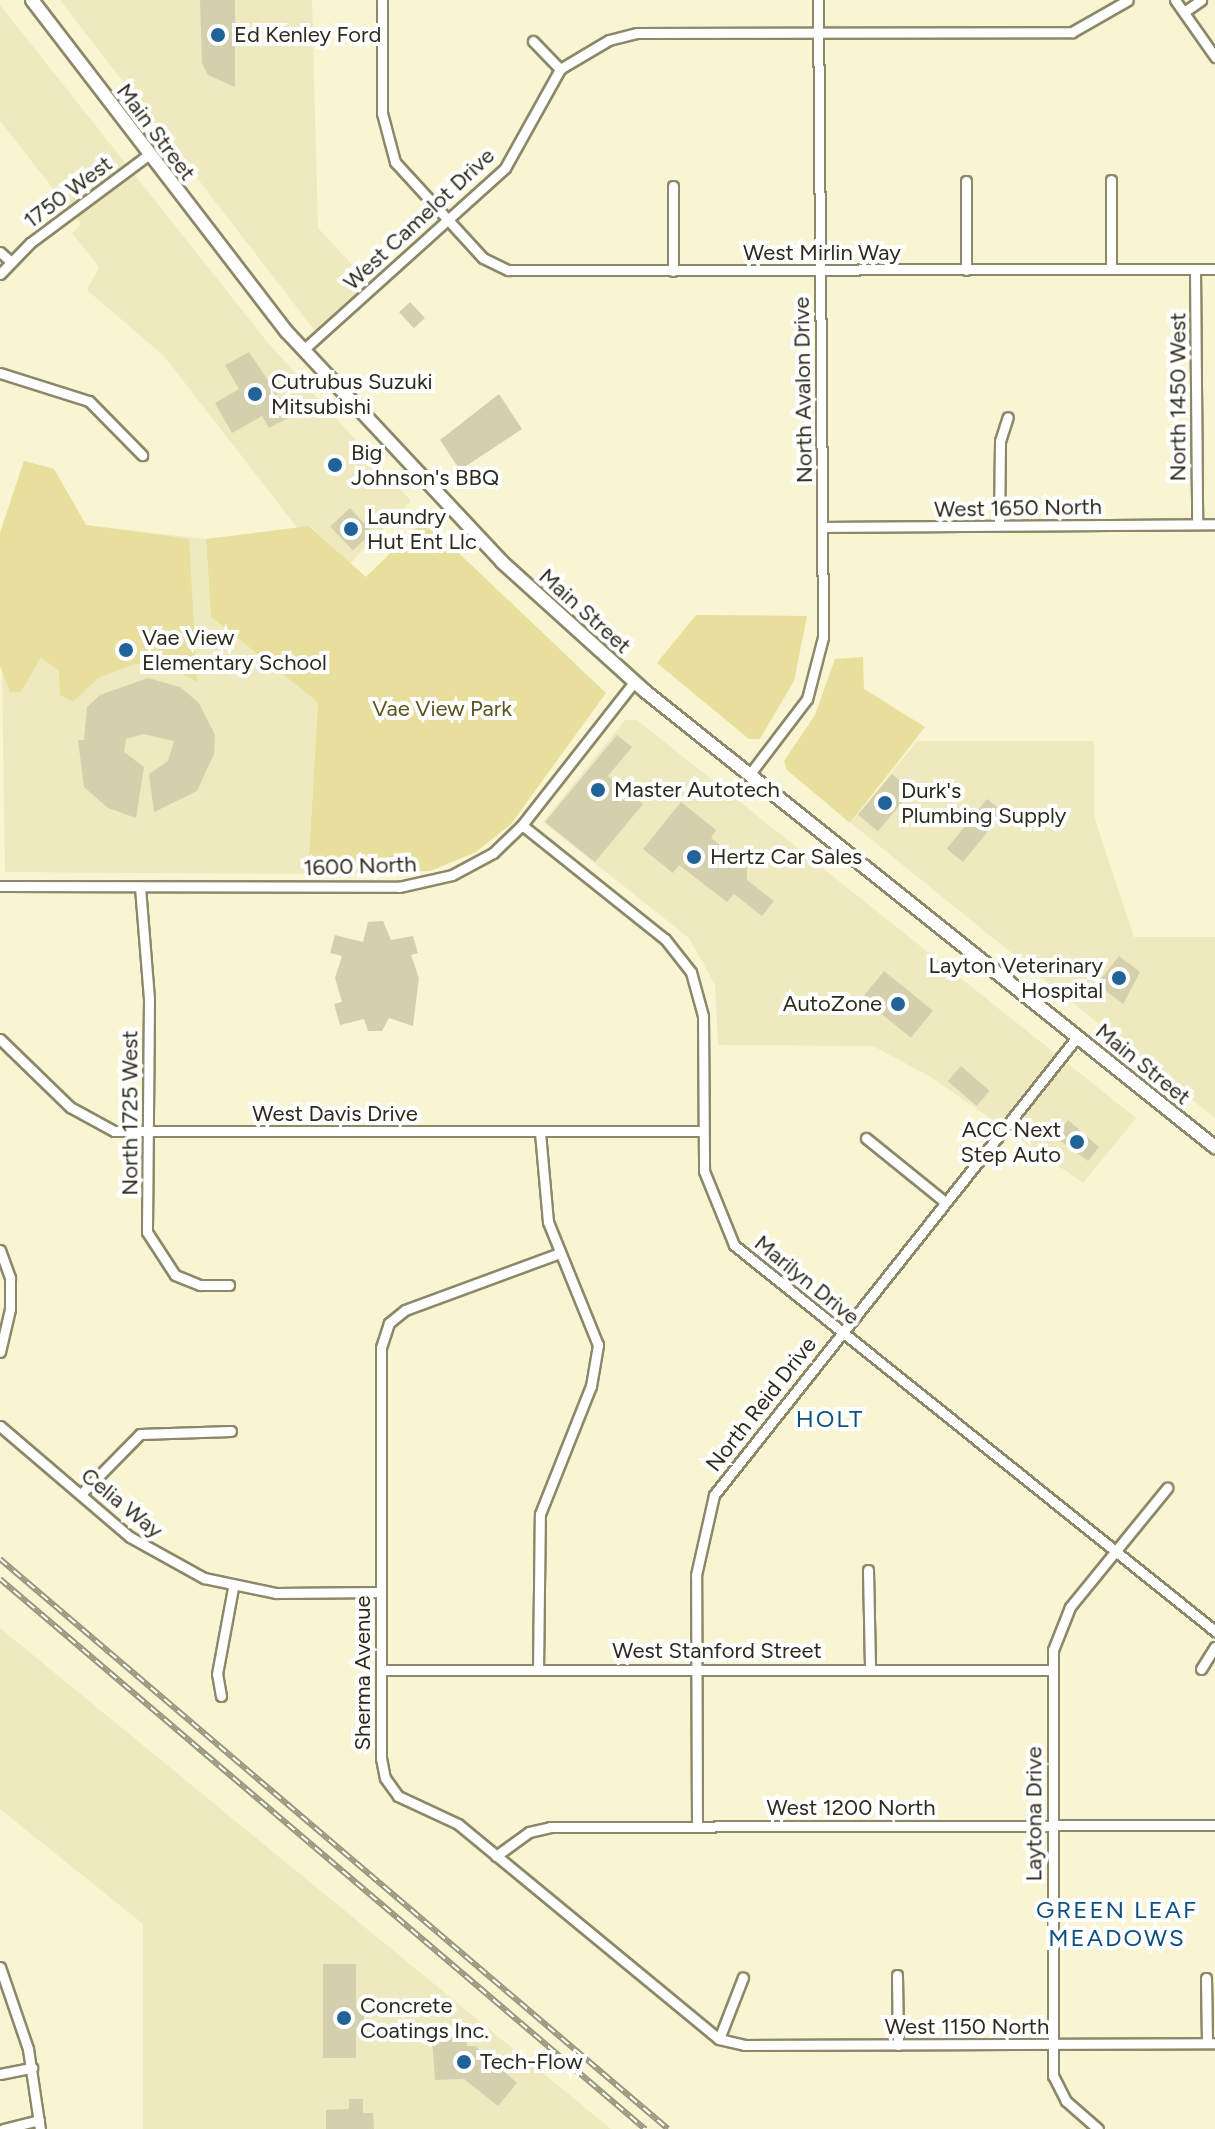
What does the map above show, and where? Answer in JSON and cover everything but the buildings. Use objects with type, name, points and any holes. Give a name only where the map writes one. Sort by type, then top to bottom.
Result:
[{"type":"main road","name":"Main Street","points":[[32,0],[148,155],[303,350],[502,562],[634,682],[1215,1147]]},
{"type":"street","name":"West Mirlin Way","points":[[382,0],[386,141],[395,162],[483,258],[508,270],[1215,269]]},
{"type":"street","name":"North Avalon Drive","points":[[749,775],[807,699],[823,637],[818,0]]},
{"type":"street","name":"West Camelot Drive","points":[[303,350],[505,168],[560,69],[587,50],[637,33],[1072,32],[1128,0]]},
{"type":"street","points":[[1175,0],[1215,57]]},
{"type":"street","points":[[1184,12],[1201,0]]},
{"type":"street","points":[[533,41],[560,69]]},
{"type":"street","name":"1750 West","points":[[9,260],[148,155]]},
{"type":"street","points":[[1111,180],[1111,269]]},
{"type":"street","points":[[966,181],[966,270]]},
{"type":"street","points":[[673,186],[673,271]]},
{"type":"street","points":[[0,252],[9,260],[0,274]]},
{"type":"street","name":"North 1450 West","points":[[1195,270],[1197,524]]},
{"type":"street","points":[[0,373],[89,401],[142,455]]},
{"type":"street","points":[[999,525],[1000,441],[1008,417]]},
{"type":"street","name":"West 1650 North","points":[[822,527],[1215,524]]},
{"type":"street","name":"1600 North","points":[[0,886],[422,883],[474,864],[522,825],[634,682]]},
{"type":"street","name":"Marilyn Drive","points":[[522,825],[686,963],[703,1016],[703,1131],[709,1195],[734,1245],[1215,1631]]},
{"type":"street","name":"North 1725 West","points":[[140,887],[149,1000],[147,1232],[158,1256],[175,1275],[200,1285],[229,1285]]},
{"type":"street","name":"North Reid Drive","points":[[697,1826],[696,1575],[714,1495],[841,1330],[1077,1037]]},
{"type":"street","name":"West Davis Drive","points":[[0,1039],[93,1124],[147,1132],[703,1131]]},
{"type":"street","points":[[538,1670],[540,1514],[591,1386],[598,1345],[557,1254],[542,1190],[540,1133]]},
{"type":"street","points":[[866,1138],[945,1202]]},
{"type":"street","points":[[0,1250],[10,1309],[0,1352]]},
{"type":"street","name":"Sherma Avenue","points":[[557,1254],[405,1310],[389,1323],[381,1348],[380,1592],[385,1778],[398,1796],[437,1810],[496,1856],[719,2039]]},
{"type":"street","name":"Celia Way","points":[[0,1426],[165,1560],[233,1588]]},
{"type":"street","points":[[81,1494],[140,1434],[231,1431]]},
{"type":"street","name":"Laytona Drive","points":[[1098,2129],[1066,2101],[1053,2076],[1052,1670],[1058,1629],[1116,1549],[1167,1488]]},
{"type":"street","points":[[868,1570],[870,1669]]},
{"type":"street","points":[[221,1696],[217,1674],[233,1588],[380,1592]]},
{"type":"street","points":[[1201,1669],[1215,1647]]},
{"type":"street","name":"West Stanford Street","points":[[381,1670],[1052,1670]]},
{"type":"street","name":"West 1200 North","points":[[496,1856],[529,1832],[550,1827],[1215,1825]]},
{"type":"street","points":[[0,1967],[32,2068],[39,2124],[3,2129]]},
{"type":"street","points":[[897,1975],[898,2045]]},
{"type":"street","points":[[719,2039],[743,1977]]},
{"type":"street","points":[[1206,1978],[1211,2043]]},
{"type":"street","name":"West 1150 North","points":[[719,2039],[744,2045],[1211,2043]]},
{"type":"street","points":[[0,2074],[32,2068]]},
{"type":"shaded area","points":[[60,0],[312,0],[318,228],[370,284],[315,331]]},
{"type":"shaded area","points":[[0,5],[268,343],[411,501],[350,563],[310,526],[299,530],[164,356],[87,290],[99,267],[72,233],[81,224],[0,121]]},
{"type":"shaded area","name":"Vae View Elementary School","points":[[24,461],[54,469],[86,525],[206,539],[211,617],[318,701],[308,874],[5,872],[0,533]]},
{"type":"shaded area","points":[[625,720],[637,720],[1136,1118],[1083,1183],[931,1077],[873,1046],[718,1045],[715,985],[689,938],[543,822]]},
{"type":"shaded area","points":[[917,741],[1094,741],[1094,816],[1134,937],[1215,937],[1215,1118],[851,823]]},
{"type":"shaded area","points":[[0,1628],[611,2129],[143,2129],[143,1924],[0,1809]]},
{"type":"green space","points":[[24,461],[54,469],[86,525],[189,539],[197,682],[173,668],[134,664],[98,678],[73,702],[60,695],[59,671],[41,657],[21,692],[10,692],[0,666],[0,533]]},
{"type":"green space","name":"Vae View Park","points":[[424,520],[606,693],[511,824],[476,852],[430,871],[308,874],[318,702],[211,617],[206,539],[309,526],[366,577]]},
{"type":"green space","points":[[696,615],[807,616],[794,681],[760,739],[749,739],[657,663]]},
{"type":"green space","points":[[863,657],[864,689],[925,727],[850,823],[787,770],[784,761],[815,715],[835,659]]},
{"type":"railway","points":[[0,1559],[668,2129]]},
{"type":"railway","points":[[0,1579],[645,2129]]},
{"type":"place","name":"Ed Kenley Ford","points":[[218,35]]},
{"type":"place","name":"Cutrubus Suzuki Mitsubishi","points":[[255,394]]},
{"type":"place","name":"Big Johnson's BBQ","points":[[335,465]]},
{"type":"place","name":"Laundry Hut Ent Llc","points":[[351,529]]},
{"type":"place","name":"Vae View Elementary School","points":[[126,650]]},
{"type":"place","name":"Master Autotech","points":[[598,790]]},
{"type":"place","name":"Durk's Plumbing Supply","points":[[885,803]]},
{"type":"place","name":"Hertz Car Sales","points":[[694,857]]},
{"type":"place","name":"Layton Veterinary Hospital","points":[[1119,978]]},
{"type":"place","name":"AutoZone","points":[[898,1004]]},
{"type":"place","name":"ACC Next Step Auto","points":[[1077,1142]]},
{"type":"place","name":"Concrete Coatings Inc.","points":[[344,2018]]},
{"type":"place","name":"Tech-Flow","points":[[464,2062]]},
{"type":"district","name":"HOLT","points":[[830,1419]]},
{"type":"district","name":"GREEN LEAF MEADOWS","points":[[1117,1924]]}]
